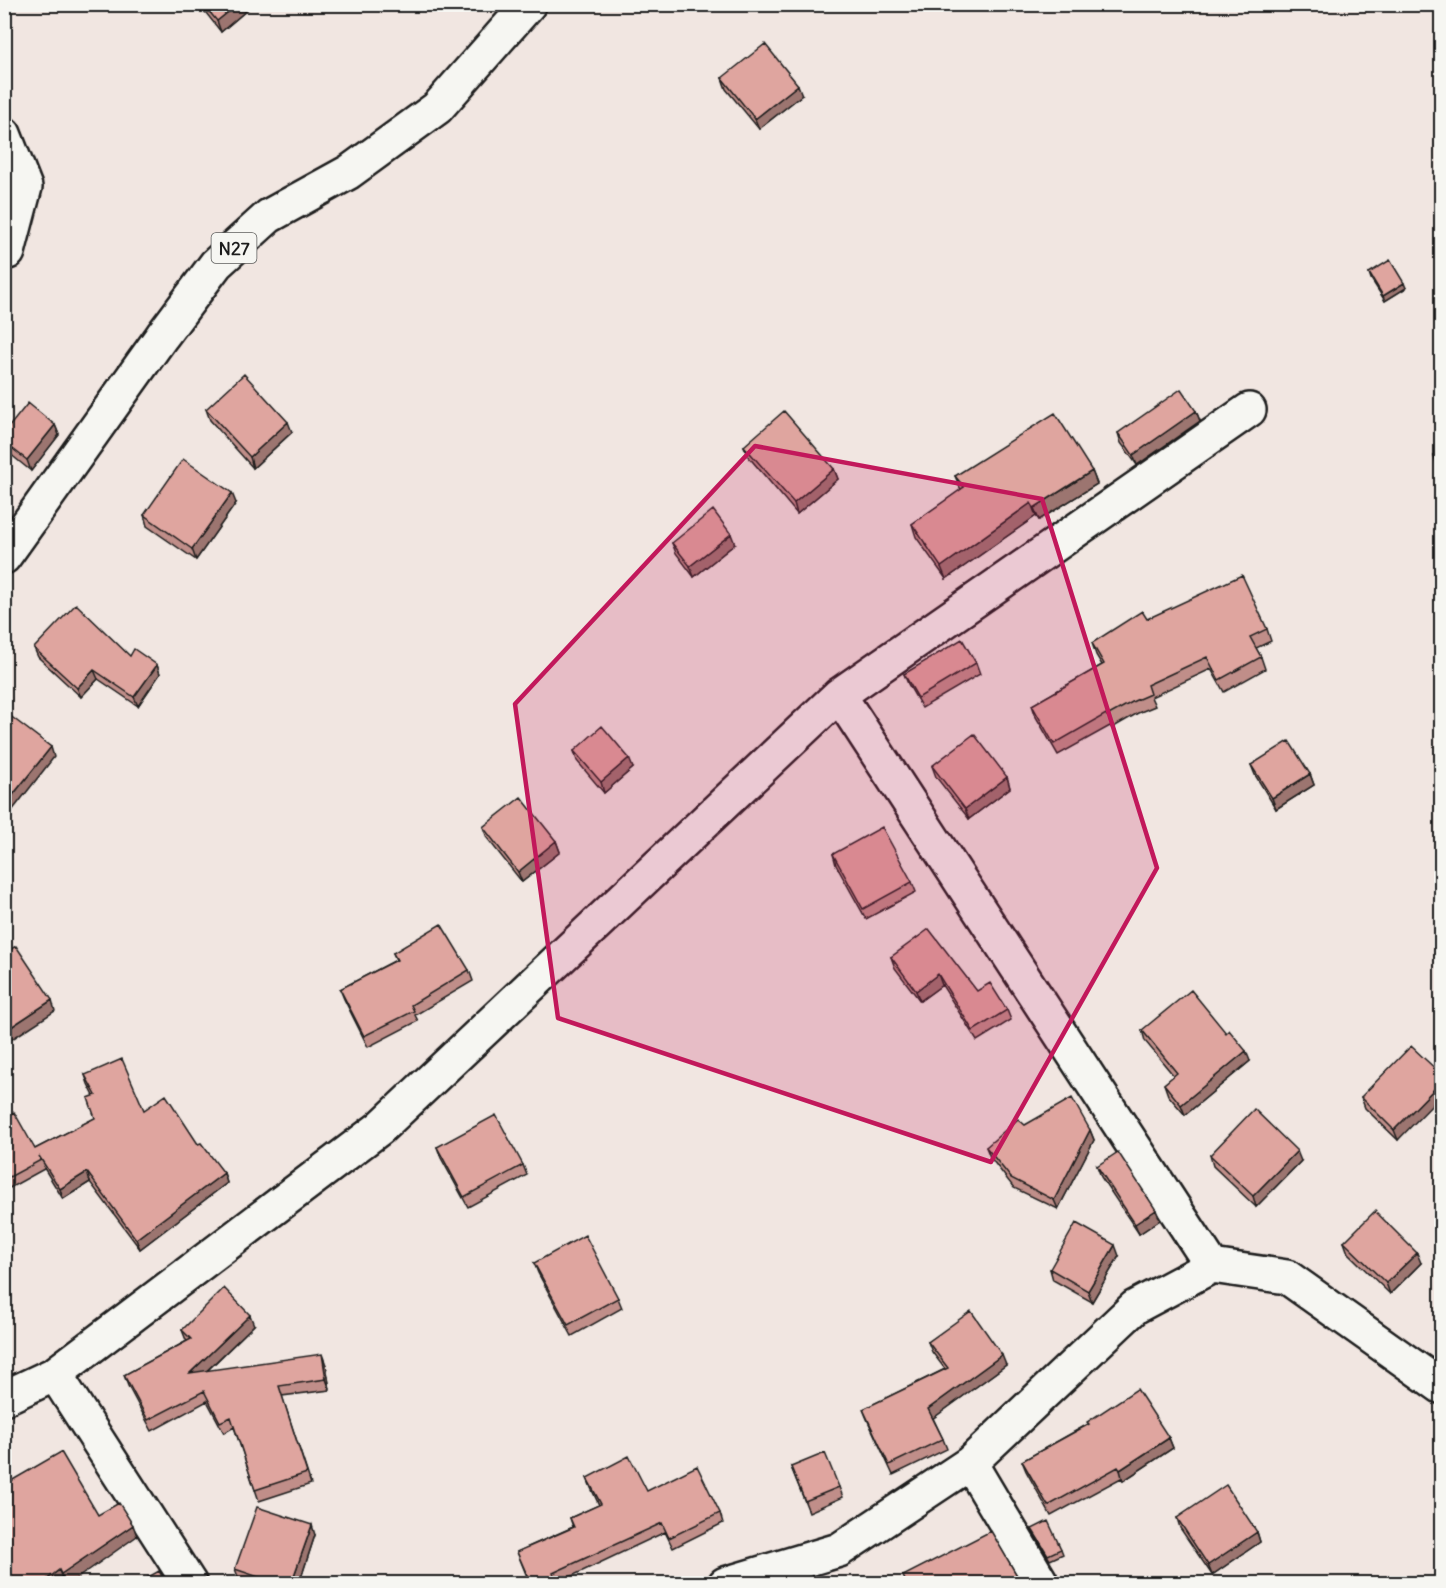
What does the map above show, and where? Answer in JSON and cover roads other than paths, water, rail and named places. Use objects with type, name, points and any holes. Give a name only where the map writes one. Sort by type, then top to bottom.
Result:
[{"type":"street","name":"N27","points":[[4,557],[216,264],[269,216],[349,172],[437,108],[529,4]]},
{"type":"street","points":[[4,134],[25,187],[8,252]]},
{"type":"street","points":[[4,1398],[55,1374],[380,1128],[839,695],[1249,410]]},
{"type":"street","points":[[839,695],[1212,1266]]},
{"type":"street","points":[[725,1584],[839,1550],[970,1463],[1135,1307],[1212,1266],[1287,1277],[1442,1387]]},
{"type":"street","points":[[55,1374],[190,1584]]},
{"type":"street","points":[[970,1463],[1042,1584]]}]
